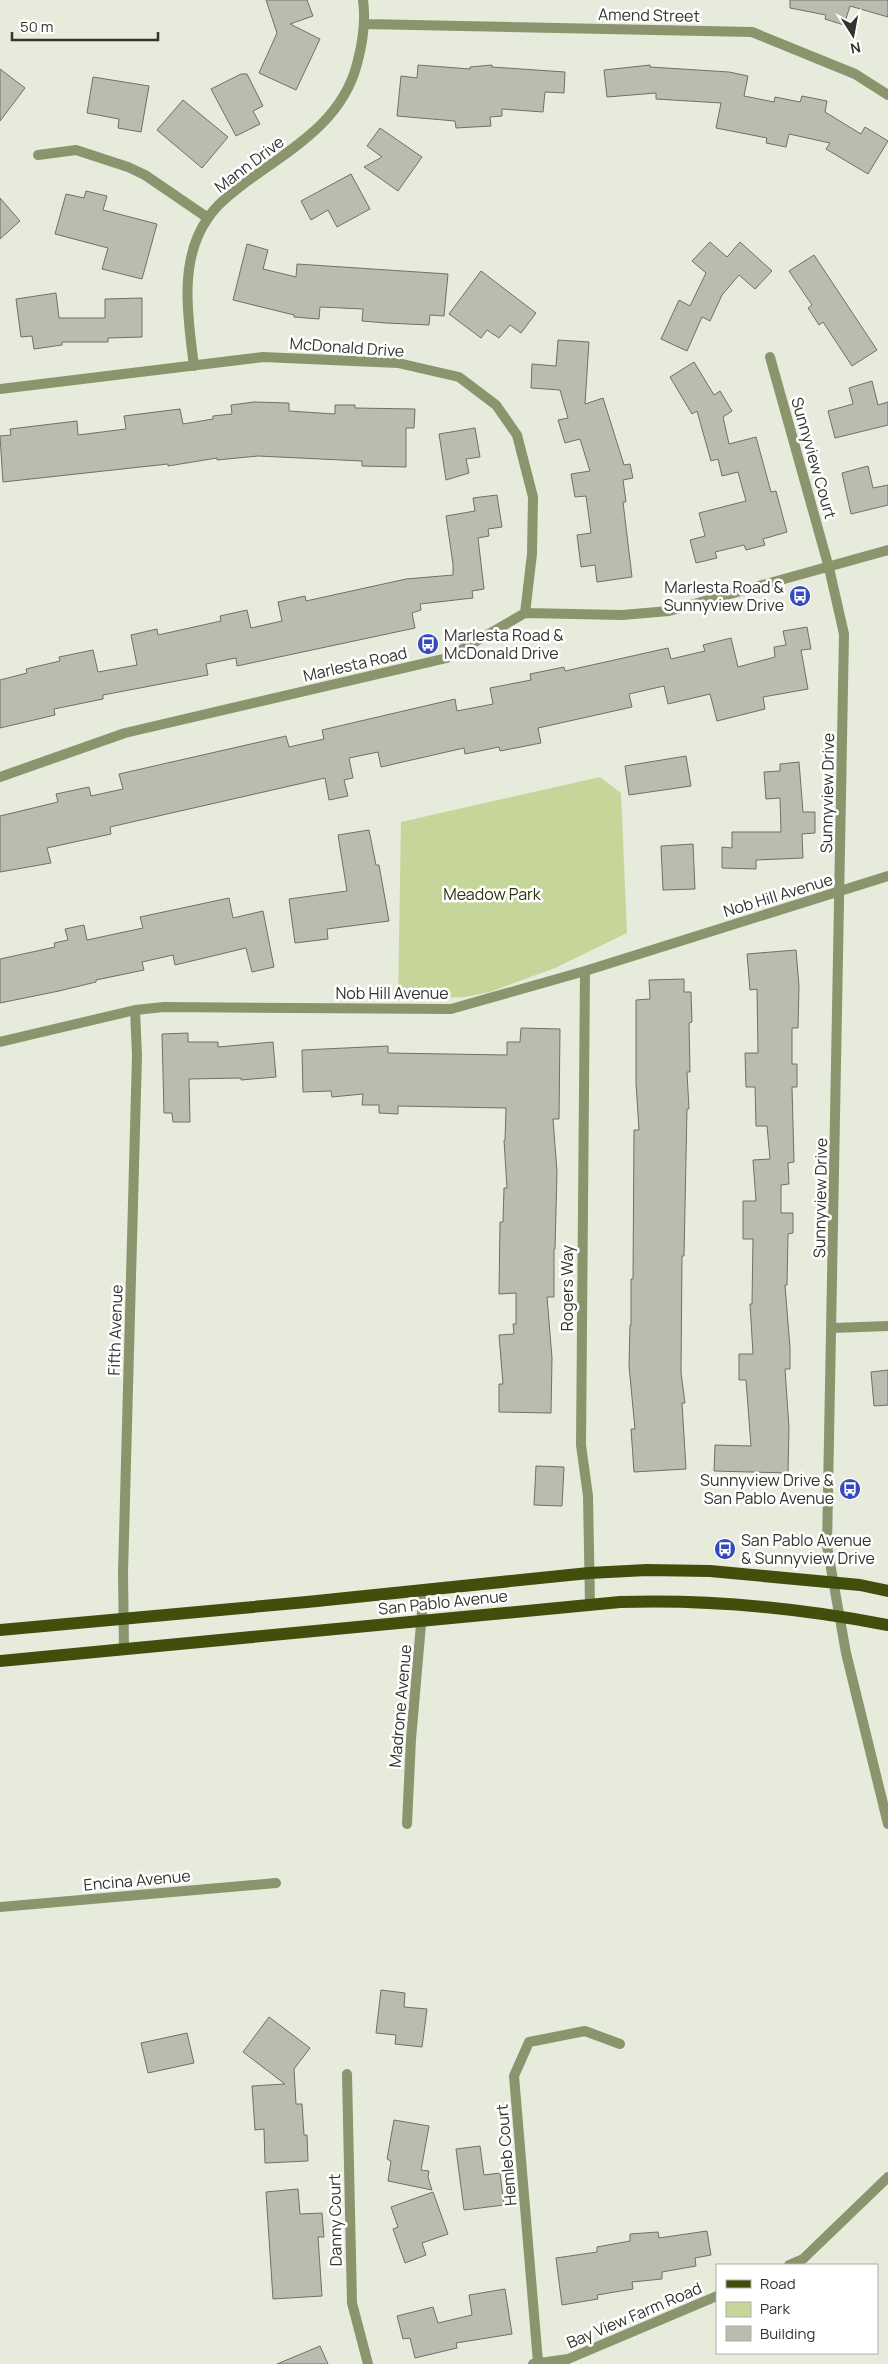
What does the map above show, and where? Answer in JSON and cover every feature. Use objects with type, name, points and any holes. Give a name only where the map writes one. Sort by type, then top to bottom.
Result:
[{"type":"main road","name":"San Pablo Avenue","points":[[0,1630],[589,1573],[647,1570],[710,1571],[833,1583],[888,1591]]},
{"type":"main road","name":"San Pablo Avenue","points":[[0,1661],[590,1604],[662,1601],[712,1602],[888,1625]]},
{"type":"street","name":"Mann Drive","points":[[194,366],[187,291],[194,253],[208,218],[234,191],[300,144],[332,114],[345,95],[354,74],[364,40],[363,0]]},
{"type":"street","name":"Amend Street","points":[[365,24],[752,32],[855,74],[888,95]]},
{"type":"street","points":[[38,154],[76,150],[128,167],[145,175],[208,218]]},
{"type":"street","name":"McDonald Drive","points":[[0,390],[263,357],[398,363],[459,377],[496,404],[517,435],[533,497],[532,554],[525,613]]},
{"type":"street","name":"Sunnyview Court","points":[[770,357],[829,568]]},
{"type":"street","points":[[525,613],[622,615],[668,611],[829,568],[888,550]]},
{"type":"street","name":"Sunnyview Drive","points":[[829,568],[844,634],[833,1328],[827,1546],[846,1653],[888,1824]]},
{"type":"street","name":"Marlesta Road","points":[[0,777],[125,733],[447,658],[525,613]]},
{"type":"street","name":"Nob Hill Avenue","points":[[0,1042],[134,1010],[164,1006],[451,1009],[585,971],[888,876]]},
{"type":"street","name":"Rogers Way","points":[[585,971],[581,1445],[588,1496],[590,1604]]},
{"type":"street","name":"Fifth Avenue","points":[[124,1650],[124,1525],[137,1055],[134,1010]]},
{"type":"street","points":[[833,1328],[888,1326]]},
{"type":"street","name":"Madrone Avenue","points":[[407,1824],[411,1740],[423,1620],[424,1590]]},
{"type":"street","name":"Encina Avenue","points":[[0,1907],[276,1883]]},
{"type":"street","name":"Hemleb Court","points":[[535,2363],[514,2076],[529,2042],[586,2031],[620,2044]]},
{"type":"street","name":"Danny Court","points":[[347,2074],[352,2303],[368,2364]]},
{"type":"street","points":[[792,2264],[802,2260],[888,2177]]},
{"type":"street","name":"Bay View Farm Road","points":[[535,2363],[569,2362],[716,2296]]},
{"type":"green space","name":"Meadow Park","points":[[600,777],[621,793],[627,933],[555,968],[490,992],[465,997],[398,1000],[401,822]]},
{"type":"building","points":[[266,0],[307,0],[313,16],[290,24],[320,39],[296,90],[259,73],[277,33]]},
{"type":"building","points":[[790,0],[888,0],[888,17],[850,6],[844,25],[825,19],[826,15],[790,8]]},
{"type":"building","points":[[418,65],[470,69],[470,67],[492,65],[492,67],[565,72],[564,93],[545,92],[543,112],[502,109],[502,116],[490,117],[491,126],[456,128],[455,121],[397,116],[401,76],[417,78]]},
{"type":"building","points":[[650,65],[650,67],[729,72],[748,76],[744,96],[774,102],[775,97],[800,102],[802,96],[827,101],[825,112],[861,134],[865,127],[888,141],[868,174],[826,149],[830,143],[789,134],[786,147],[766,143],[767,138],[716,128],[721,103],[656,99],[656,93],[607,97],[604,70]]},
{"type":"building","points":[[0,69],[25,88],[0,121]]},
{"type":"building","points":[[241,74],[247,74],[263,106],[253,111],[260,124],[236,136],[211,89]]},
{"type":"building","points":[[93,77],[149,86],[141,132],[118,128],[119,119],[87,113]]},
{"type":"building","points":[[183,100],[228,137],[202,168],[157,130]]},
{"type":"building","points":[[380,128],[422,157],[398,191],[364,167],[382,157],[367,146]]},
{"type":"building","points":[[351,174],[370,209],[337,227],[328,210],[311,220],[301,201]]},
{"type":"building","points":[[86,191],[107,196],[103,210],[157,224],[142,279],[102,269],[108,248],[55,234],[66,194],[84,198]]},
{"type":"building","points":[[0,198],[20,221],[0,239]]},
{"type":"building","points":[[710,242],[727,257],[740,242],[772,271],[755,289],[739,275],[722,295],[710,321],[702,317],[687,351],[661,339],[679,300],[690,306],[706,273],[692,261]]},
{"type":"building","points":[[247,244],[268,250],[263,269],[296,277],[297,264],[448,274],[444,316],[430,315],[429,325],[386,323],[362,321],[363,309],[320,307],[319,319],[294,317],[294,315],[233,300]]},
{"type":"building","points":[[814,255],[877,350],[852,366],[823,322],[819,325],[808,308],[812,305],[789,271]]},
{"type":"building","points":[[481,271],[536,313],[521,333],[510,325],[499,338],[487,330],[481,338],[449,314]]},
{"type":"building","points":[[56,293],[59,318],[105,318],[105,299],[142,298],[142,337],[108,338],[108,342],[62,342],[62,345],[34,349],[32,336],[21,337],[16,299]]},
{"type":"building","points":[[558,340],[589,342],[585,404],[603,398],[624,465],[630,464],[633,478],[623,480],[626,502],[623,502],[632,577],[597,582],[595,565],[581,567],[577,535],[591,533],[586,496],[575,497],[571,474],[590,471],[580,439],[565,443],[558,420],[568,418],[560,390],[531,388],[532,364],[556,366]]},
{"type":"building","points":[[694,362],[714,395],[720,391],[732,411],[723,417],[729,444],[756,437],[771,492],[776,491],[787,532],[763,539],[765,545],[746,550],[744,545],[715,552],[717,558],[696,563],[690,540],[705,536],[699,513],[746,501],[738,472],[722,476],[718,459],[711,461],[697,411],[692,414],[670,377]]},
{"type":"building","points":[[872,381],[878,405],[888,402],[888,425],[835,438],[828,411],[853,404],[849,388]]},
{"type":"building","points":[[254,402],[289,403],[289,411],[335,414],[335,405],[355,405],[355,408],[415,409],[414,428],[406,428],[406,467],[362,466],[362,461],[258,456],[217,460],[217,458],[168,466],[168,464],[3,482],[0,436],[11,435],[10,429],[77,421],[78,435],[126,429],[124,416],[180,409],[183,424],[213,419],[213,416],[232,414],[231,405]]},
{"type":"building","points":[[475,428],[480,457],[466,459],[469,473],[446,480],[439,434]]},
{"type":"building","points":[[868,466],[873,488],[888,485],[888,505],[851,514],[842,473]]},
{"type":"building","points":[[497,495],[502,527],[488,529],[489,536],[478,538],[484,589],[472,591],[473,598],[420,604],[421,610],[412,613],[415,628],[237,666],[236,658],[206,664],[208,675],[103,695],[103,699],[54,709],[55,715],[0,728],[0,680],[27,673],[26,669],[60,661],[59,657],[93,650],[98,672],[137,665],[131,635],[157,629],[158,635],[221,621],[220,616],[247,610],[251,628],[282,621],[278,602],[305,596],[306,601],[406,579],[453,575],[446,516],[475,511],[473,498]]},
{"type":"building","points":[[807,627],[811,649],[801,650],[808,689],[763,697],[765,709],[717,721],[710,694],[668,704],[664,686],[629,694],[632,707],[538,728],[541,743],[500,751],[499,747],[465,754],[464,748],[381,767],[378,752],[349,758],[353,778],[344,780],[348,796],[329,800],[325,778],[110,827],[111,834],[47,848],[51,863],[0,872],[0,816],[58,802],[56,794],[89,787],[91,796],[123,789],[119,774],[286,736],[289,747],[324,739],[322,730],[455,699],[457,711],[493,704],[490,688],[531,680],[530,674],[564,667],[565,671],[668,648],[671,659],[705,651],[703,645],[731,638],[738,667],[775,657],[774,647],[786,645],[783,631]]},
{"type":"building","points":[[686,756],[691,786],[629,795],[625,766]]},
{"type":"building","points":[[799,762],[803,812],[815,812],[815,833],[802,834],[803,858],[756,860],[756,869],[722,868],[722,847],[732,848],[732,832],[781,832],[780,798],[766,799],[764,772],[780,771],[780,764]]},
{"type":"building","points":[[369,830],[376,865],[379,865],[389,921],[327,929],[328,939],[295,943],[289,899],[347,891],[338,835]]},
{"type":"building","points":[[693,844],[695,889],[663,890],[661,846]]},
{"type":"building","points":[[229,898],[233,918],[263,911],[274,967],[252,972],[246,948],[175,965],[173,955],[142,962],[144,970],[0,1003],[0,959],[55,947],[54,943],[68,940],[65,929],[84,925],[87,940],[143,928],[140,917]]},
{"type":"building","points":[[796,950],[799,986],[798,1028],[792,1028],[792,1064],[797,1064],[797,1087],[792,1087],[794,1162],[788,1163],[789,1184],[781,1185],[781,1213],[793,1213],[793,1233],[788,1234],[787,1285],[785,1285],[790,1348],[790,1369],[785,1369],[789,1428],[788,1473],[714,1471],[715,1445],[751,1446],[746,1380],[739,1380],[739,1354],[753,1354],[750,1304],[752,1304],[753,1239],[743,1239],[743,1201],[756,1201],[753,1160],[770,1159],[767,1126],[756,1126],[755,1087],[746,1087],[745,1053],[758,1053],[757,989],[750,990],[747,954]]},
{"type":"building","points":[[684,979],[684,992],[691,992],[692,1022],[689,1023],[690,1072],[687,1072],[689,1109],[687,1109],[684,1256],[682,1256],[681,1373],[685,1403],[682,1403],[686,1469],[634,1472],[631,1429],[635,1429],[629,1366],[631,1279],[633,1279],[634,1130],[639,1130],[636,1083],[636,1000],[650,999],[649,980]]},
{"type":"building","points":[[521,1028],[560,1029],[559,1119],[553,1119],[557,1172],[554,1297],[547,1297],[552,1358],[551,1413],[499,1412],[499,1384],[503,1384],[499,1335],[514,1334],[513,1324],[516,1324],[516,1293],[499,1294],[500,1222],[503,1222],[504,1188],[507,1188],[504,1140],[506,1108],[398,1106],[398,1114],[379,1113],[379,1105],[362,1105],[363,1094],[332,1097],[331,1091],[303,1092],[302,1050],[388,1046],[388,1053],[507,1055],[507,1042],[520,1042]]},
{"type":"building","points":[[188,1033],[188,1042],[218,1042],[218,1047],[273,1042],[276,1077],[241,1080],[241,1078],[189,1079],[190,1122],[173,1122],[172,1113],[164,1113],[162,1034]]},
{"type":"building","points":[[888,1370],[888,1405],[874,1406],[871,1372]]},
{"type":"building","points":[[536,1466],[564,1467],[562,1506],[534,1505]]},
{"type":"building","points":[[381,1990],[405,1993],[404,2007],[427,2009],[422,2047],[395,2044],[396,2035],[376,2033]]},
{"type":"building","points":[[269,2017],[310,2048],[294,2069],[296,2104],[302,2104],[304,2135],[307,2135],[308,2161],[265,2163],[264,2129],[255,2130],[252,2086],[285,2084],[243,2052]]},
{"type":"building","points":[[187,2033],[194,2063],[148,2073],[141,2043]]},
{"type":"building","points":[[394,2120],[429,2126],[421,2170],[429,2171],[428,2177],[432,2190],[388,2181],[391,2161],[387,2159]]},
{"type":"building","points":[[480,2146],[484,2175],[500,2173],[504,2205],[464,2210],[456,2149]]},
{"type":"building","points":[[298,2189],[300,2214],[322,2213],[324,2237],[318,2237],[322,2296],[273,2299],[266,2192]]},
{"type":"building","points":[[433,2192],[448,2234],[422,2243],[426,2255],[405,2263],[393,2229],[398,2227],[391,2207]]},
{"type":"building","points":[[707,2231],[711,2255],[695,2258],[696,2266],[662,2272],[662,2279],[632,2282],[633,2289],[597,2295],[598,2299],[562,2305],[556,2258],[597,2252],[597,2247],[630,2241],[630,2234],[658,2232],[659,2238]]},
{"type":"building","points":[[505,2289],[512,2334],[456,2343],[457,2348],[415,2358],[410,2338],[403,2339],[397,2316],[433,2307],[438,2323],[472,2315],[469,2295]]},
{"type":"building","points":[[320,2346],[328,2364],[277,2364]]},
{"type":"place","name":"Marlesta Road & Sunnyview Drive","points":[[800,596]]},
{"type":"place","name":"Marlesta Road & McDonald Drive","points":[[428,644]]},
{"type":"place","name":"Sunnyview Drive & San Pablo Avenue","points":[[850,1489]]},
{"type":"place","name":"San Pablo Avenue & Sunnyview Drive","points":[[725,1549]]}]
